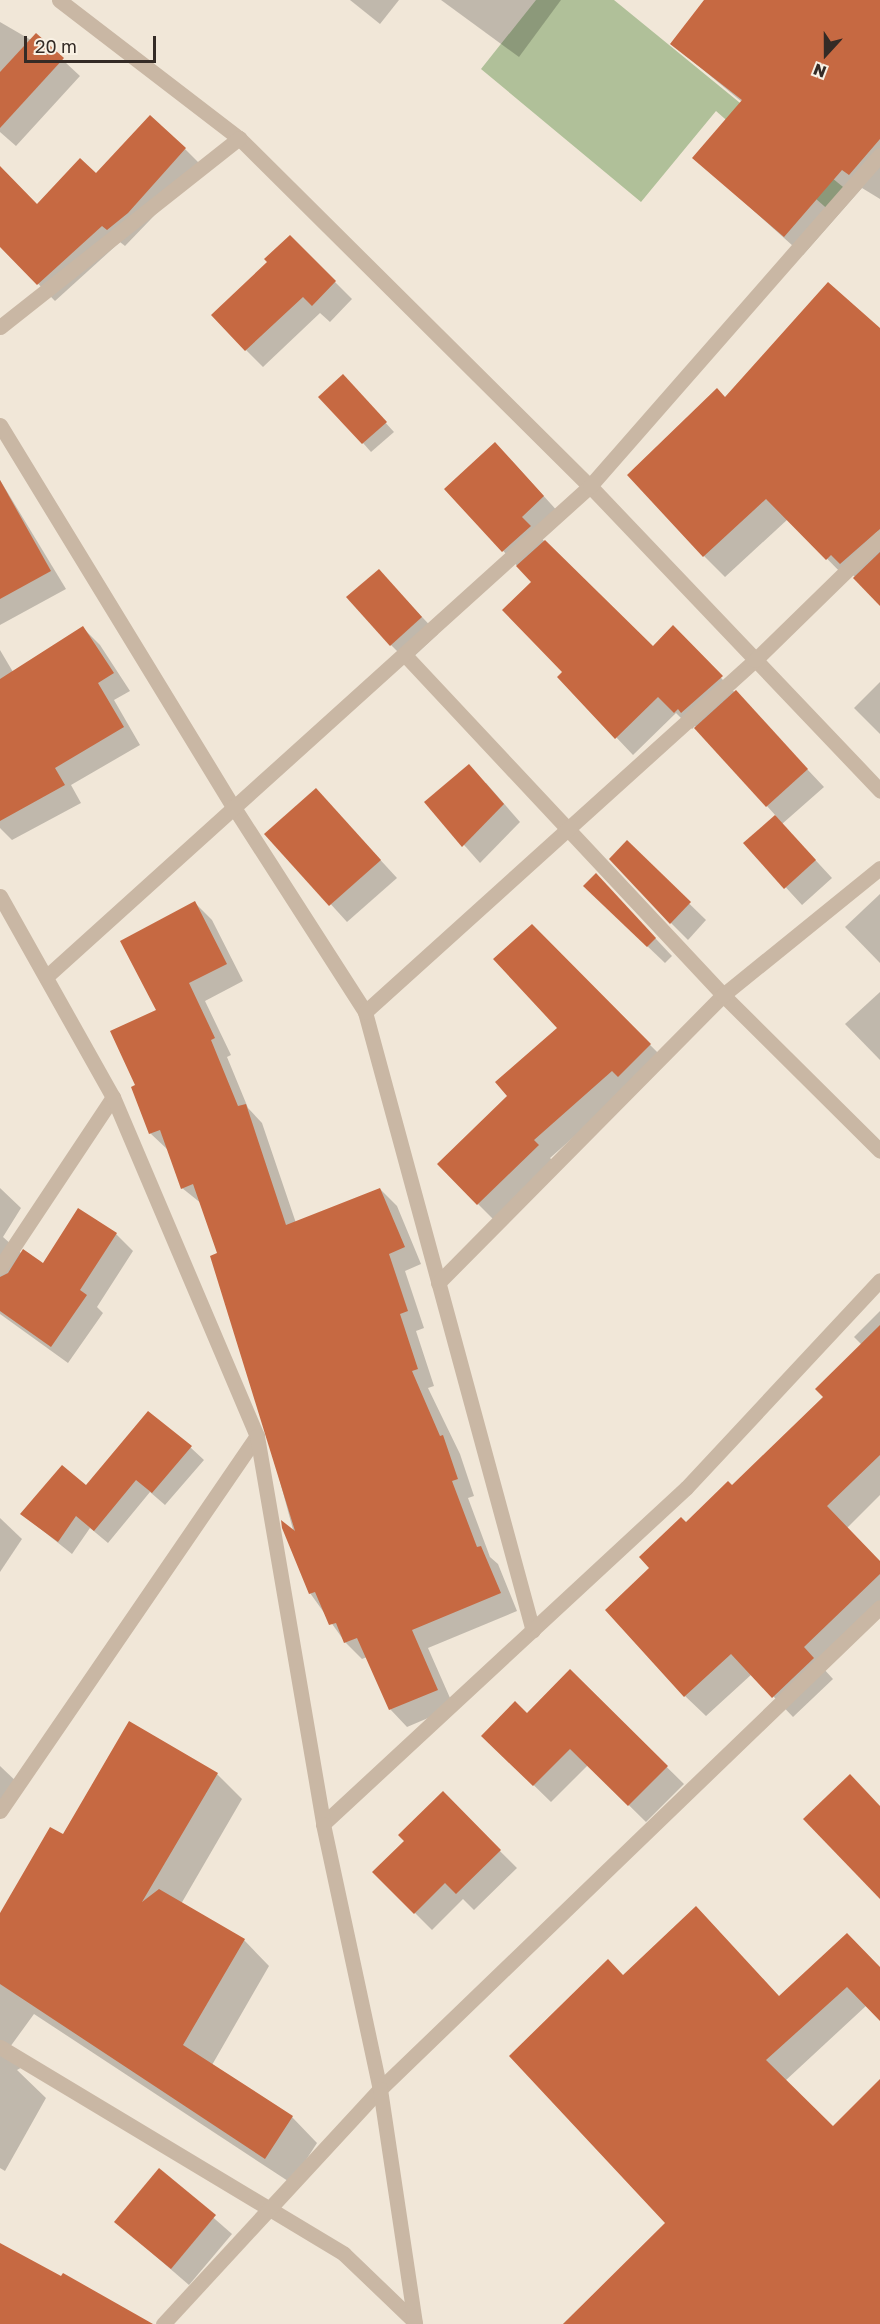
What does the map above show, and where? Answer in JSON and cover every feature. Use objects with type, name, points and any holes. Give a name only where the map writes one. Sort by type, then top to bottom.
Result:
[{"type":"street","points":[[59,0],[239,138],[590,486],[880,791]]},
{"type":"street","points":[[0,327],[239,138]]},
{"type":"street","points":[[46,977],[590,486],[880,155]]},
{"type":"street","points":[[0,425],[233,806],[365,1012],[533,1631]]},
{"type":"street","points":[[365,1012],[755,660],[880,538]]},
{"type":"street","points":[[404,654],[566,830],[723,995],[880,1151]]},
{"type":"street","points":[[438,1283],[723,995],[880,868]]},
{"type":"street","points":[[0,896],[113,1097],[257,1436],[323,1824],[380,2089],[415,2323]]},
{"type":"street","points":[[0,1268],[113,1097]]},
{"type":"street","points":[[323,1824],[686,1488],[880,1280]]},
{"type":"street","points":[[0,1811],[257,1436]]},
{"type":"street","points":[[163,2324],[268,2207],[380,2089],[880,1606]]},
{"type":"street","points":[[0,2047],[344,2254],[415,2323]]},
{"type":"green space","points":[[536,0],[614,0],[848,191],[832,213],[716,111],[641,202],[481,69]]},
{"type":"building","points":[[704,0],[880,0],[880,139],[849,175],[842,170],[784,237],[692,158],[742,100],[670,44]]},
{"type":"building","points":[[36,33],[64,58],[0,128],[0,72]]},
{"type":"building","points":[[150,115],[186,148],[128,213],[107,230],[102,226],[37,285],[0,247],[0,166],[37,204],[80,158],[96,173]]},
{"type":"building","points":[[290,235],[336,281],[312,306],[303,297],[245,351],[211,315],[267,262],[264,259]]},
{"type":"building","points":[[828,282],[880,328],[880,529],[840,564],[831,555],[826,560],[766,499],[703,557],[627,475],[717,388],[725,397]]},
{"type":"building","points":[[343,374],[387,422],[362,444],[318,397]]},
{"type":"building","points":[[495,442],[544,496],[522,517],[531,526],[502,552],[444,489]]},
{"type":"building","points":[[0,480],[51,571],[0,599]]},
{"type":"building","points":[[545,540],[653,646],[673,625],[723,676],[681,713],[678,709],[674,713],[658,697],[615,739],[557,677],[562,672],[502,610],[531,582],[516,566]]},
{"type":"building","points":[[880,552],[880,606],[853,578]]},
{"type":"building","points":[[379,569],[422,617],[390,646],[346,597]]},
{"type":"building","points":[[83,626],[114,673],[98,683],[124,727],[55,768],[65,785],[0,821],[0,679]]},
{"type":"building","points":[[736,690],[808,769],[766,807],[694,728]]},
{"type":"building","points":[[469,764],[504,804],[462,847],[424,802]]},
{"type":"building","points":[[316,788],[381,860],[329,906],[264,834]]},
{"type":"building","points":[[775,815],[816,860],[784,889],[743,843]]},
{"type":"building","points":[[627,840],[691,902],[670,924],[609,859]]},
{"type":"building","points":[[596,873],[656,938],[647,947],[583,886]]},
{"type":"building","points":[[195,901],[227,964],[189,983],[215,1038],[211,1040],[238,1106],[246,1104],[286,1225],[380,1188],[405,1247],[389,1254],[408,1311],[400,1314],[418,1369],[412,1371],[440,1436],[443,1435],[458,1479],[452,1481],[477,1547],[481,1546],[501,1593],[412,1630],[438,1690],[389,1710],[357,1638],[344,1643],[336,1623],[329,1625],[315,1592],[309,1594],[282,1528],[281,1520],[295,1531],[210,1256],[217,1253],[193,1184],[181,1189],[160,1130],[149,1134],[131,1087],[135,1085],[110,1031],[156,1010],[120,941]]},
{"type":"building","points":[[532,924],[651,1044],[618,1077],[612,1071],[534,1140],[539,1145],[477,1205],[437,1164],[507,1096],[495,1082],[557,1028],[493,959]]},
{"type":"building","points":[[78,1208],[117,1233],[80,1290],[87,1295],[51,1347],[0,1311],[0,1277],[8,1273],[23,1249],[43,1263]]},
{"type":"building","points":[[880,1325],[880,1455],[827,1506],[880,1561],[880,1574],[804,1647],[814,1658],[772,1698],[731,1654],[684,1697],[605,1610],[649,1568],[639,1557],[681,1517],[686,1522],[728,1481],[732,1485],[823,1397],[815,1389]]},
{"type":"building","points":[[148,1411],[192,1446],[152,1493],[136,1480],[94,1531],[76,1516],[58,1542],[20,1514],[62,1465],[86,1485]]},
{"type":"building","points":[[570,1669],[668,1766],[628,1806],[570,1749],[533,1786],[481,1736],[515,1701],[527,1713]]},
{"type":"building","points":[[129,1721],[218,1773],[142,1902],[159,1889],[245,1939],[183,2045],[293,2116],[265,2159],[0,1984],[0,1913],[50,1827],[63,1834]]},
{"type":"building","points":[[850,1774],[880,1806],[880,1899],[803,1819]]},
{"type":"building","points":[[443,1791],[501,1850],[456,1894],[445,1883],[414,1914],[372,1872],[404,1841],[398,1835]]},
{"type":"building","points":[[696,1906],[779,1996],[847,1933],[880,1967],[880,2021],[847,1987],[766,2060],[833,2126],[880,2079],[880,2324],[563,2324],[665,2223],[509,2056],[608,1959],[623,1975]]},
{"type":"building","points":[[159,2168],[216,2215],[171,2269],[114,2222]]},
{"type":"building","points":[[0,2243],[61,2276],[63,2273],[153,2324],[0,2324]]}]
